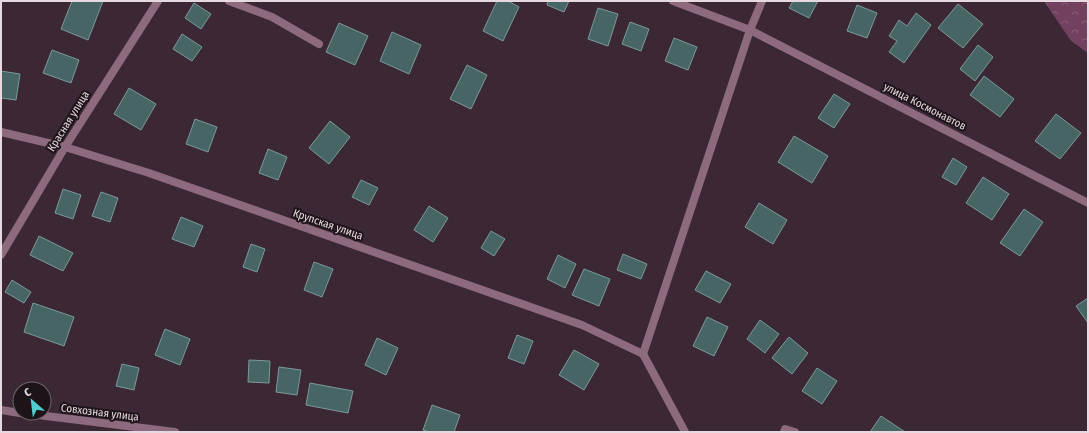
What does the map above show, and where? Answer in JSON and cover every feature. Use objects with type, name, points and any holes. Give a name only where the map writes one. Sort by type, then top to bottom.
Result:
[{"type":"street","name":"Красная улица","points":[[1,255],[64,147],[158,1]]},
{"type":"street","points":[[229,1],[272,17],[319,44]]},
{"type":"street","name":"улица Космонавтов","points":[[673,1],[750,30],[1088,203]]},
{"type":"street","points":[[685,432],[643,354],[750,30],[762,1]]},
{"type":"street","name":"Крупская улица","points":[[1,132],[64,147],[149,173],[582,326],[643,354]]},
{"type":"street","name":"Совхозная улица","points":[[1,410],[12,412]]},
{"type":"street","name":"Совхозная улица","points":[[52,417],[175,432]]},
{"type":"street","points":[[784,432],[785,429],[795,432]]},
{"type":"green space","points":[[1044,1],[1088,1],[1088,53],[1071,41]]},
{"type":"building","points":[[72,1],[103,1],[88,40],[61,29]]},
{"type":"building","points":[[497,1],[508,1],[519,7],[503,41],[483,31]]},
{"type":"building","points":[[548,1],[569,1],[564,12],[547,5]]},
{"type":"building","points":[[793,1],[818,1],[809,18],[789,8]]},
{"type":"building","points":[[194,3],[211,14],[201,29],[185,18]]},
{"type":"building","points":[[958,4],[983,24],[963,48],[938,28]]},
{"type":"building","points":[[857,5],[877,13],[867,38],[847,31]]},
{"type":"building","points":[[598,8],[618,14],[608,46],[588,39]]},
{"type":"building","points":[[916,13],[931,25],[904,63],[889,52],[897,41],[889,36],[899,20],[907,26]]},
{"type":"building","points":[[630,22],[649,29],[641,51],[622,44]]},
{"type":"building","points":[[339,23],[368,36],[355,65],[326,52]]},
{"type":"building","points":[[392,32],[421,45],[409,74],[380,61]]},
{"type":"building","points":[[182,34],[202,47],[192,61],[173,49]]},
{"type":"building","points":[[674,38],[697,47],[688,70],[665,61]]},
{"type":"building","points":[[978,45],[993,57],[975,81],[960,69]]},
{"type":"building","points":[[52,50],[79,60],[71,83],[43,73]]},
{"type":"building","points":[[467,65],[487,75],[471,109],[450,99]]},
{"type":"building","points":[[1,71],[20,74],[16,100],[1,98]]},
{"type":"building","points":[[984,76],[1014,99],[1000,117],[970,95]]},
{"type":"building","points":[[129,88],[156,104],[141,130],[114,114]]},
{"type":"building","points":[[834,94],[850,104],[834,128],[818,118]]},
{"type":"building","points":[[1056,114],[1081,133],[1060,159],[1035,141]]},
{"type":"building","points":[[195,119],[217,127],[208,152],[186,144]]},
{"type":"building","points":[[330,121],[350,137],[329,164],[309,148]]},
{"type":"building","points":[[794,136],[828,156],[812,183],[778,162]]},
{"type":"building","points":[[268,149],[287,157],[278,180],[259,173]]},
{"type":"building","points":[[953,158],[967,167],[956,185],[942,177]]},
{"type":"building","points":[[983,177],[1009,194],[992,220],[966,203]]},
{"type":"building","points":[[361,180],[378,188],[369,205],[352,197]]},
{"type":"building","points":[[63,189],[81,195],[73,219],[55,213]]},
{"type":"building","points":[[101,192],[118,198],[110,222],[92,216]]},
{"type":"building","points":[[759,203],[787,220],[773,244],[745,227]]},
{"type":"building","points":[[429,206],[448,218],[433,242],[414,230]]},
{"type":"building","points":[[1024,209],[1043,222],[1020,256],[1000,243]]},
{"type":"building","points":[[181,217],[203,226],[194,247],[172,239]]},
{"type":"building","points":[[491,231],[505,239],[494,256],[481,248]]},
{"type":"building","points":[[39,236],[73,253],[63,271],[30,255]]},
{"type":"building","points":[[251,244],[265,249],[257,272],[243,267]]},
{"type":"building","points":[[623,254],[647,264],[641,279],[617,270]]},
{"type":"building","points":[[558,255],[576,264],[565,288],[547,279]]},
{"type":"building","points":[[314,262],[333,269],[322,297],[304,290]]},
{"type":"building","points":[[584,269],[610,279],[599,306],[572,295]]},
{"type":"building","points":[[706,271],[731,284],[720,303],[695,290]]},
{"type":"building","points":[[12,280],[31,292],[24,303],[5,292]]},
{"type":"building","points":[[1088,298],[1088,323],[1076,306]]},
{"type":"building","points":[[33,303],[74,317],[64,346],[24,332]]},
{"type":"building","points":[[707,317],[728,327],[714,356],[693,346]]},
{"type":"building","points":[[760,320],[779,334],[765,353],[747,339]]},
{"type":"building","points":[[165,329],[190,339],[180,365],[155,355]]},
{"type":"building","points":[[517,335],[533,341],[524,364],[508,358]]},
{"type":"building","points":[[789,337],[808,353],[792,374],[772,358]]},
{"type":"building","points":[[377,338],[398,348],[386,375],[365,365]]},
{"type":"building","points":[[574,350],[599,364],[584,390],[559,375]]},
{"type":"building","points":[[249,360],[270,361],[269,383],[248,382]]},
{"type":"building","points":[[122,364],[139,368],[134,390],[116,386]]},
{"type":"building","points":[[279,367],[301,370],[297,395],[276,392]]},
{"type":"building","points":[[817,368],[837,381],[822,404],[802,391]]},
{"type":"building","points":[[310,383],[353,391],[348,413],[306,405]]},
{"type":"building","points":[[432,405],[460,415],[454,432],[429,432],[423,430]]},
{"type":"building","points":[[881,416],[905,432],[870,432]]}]
